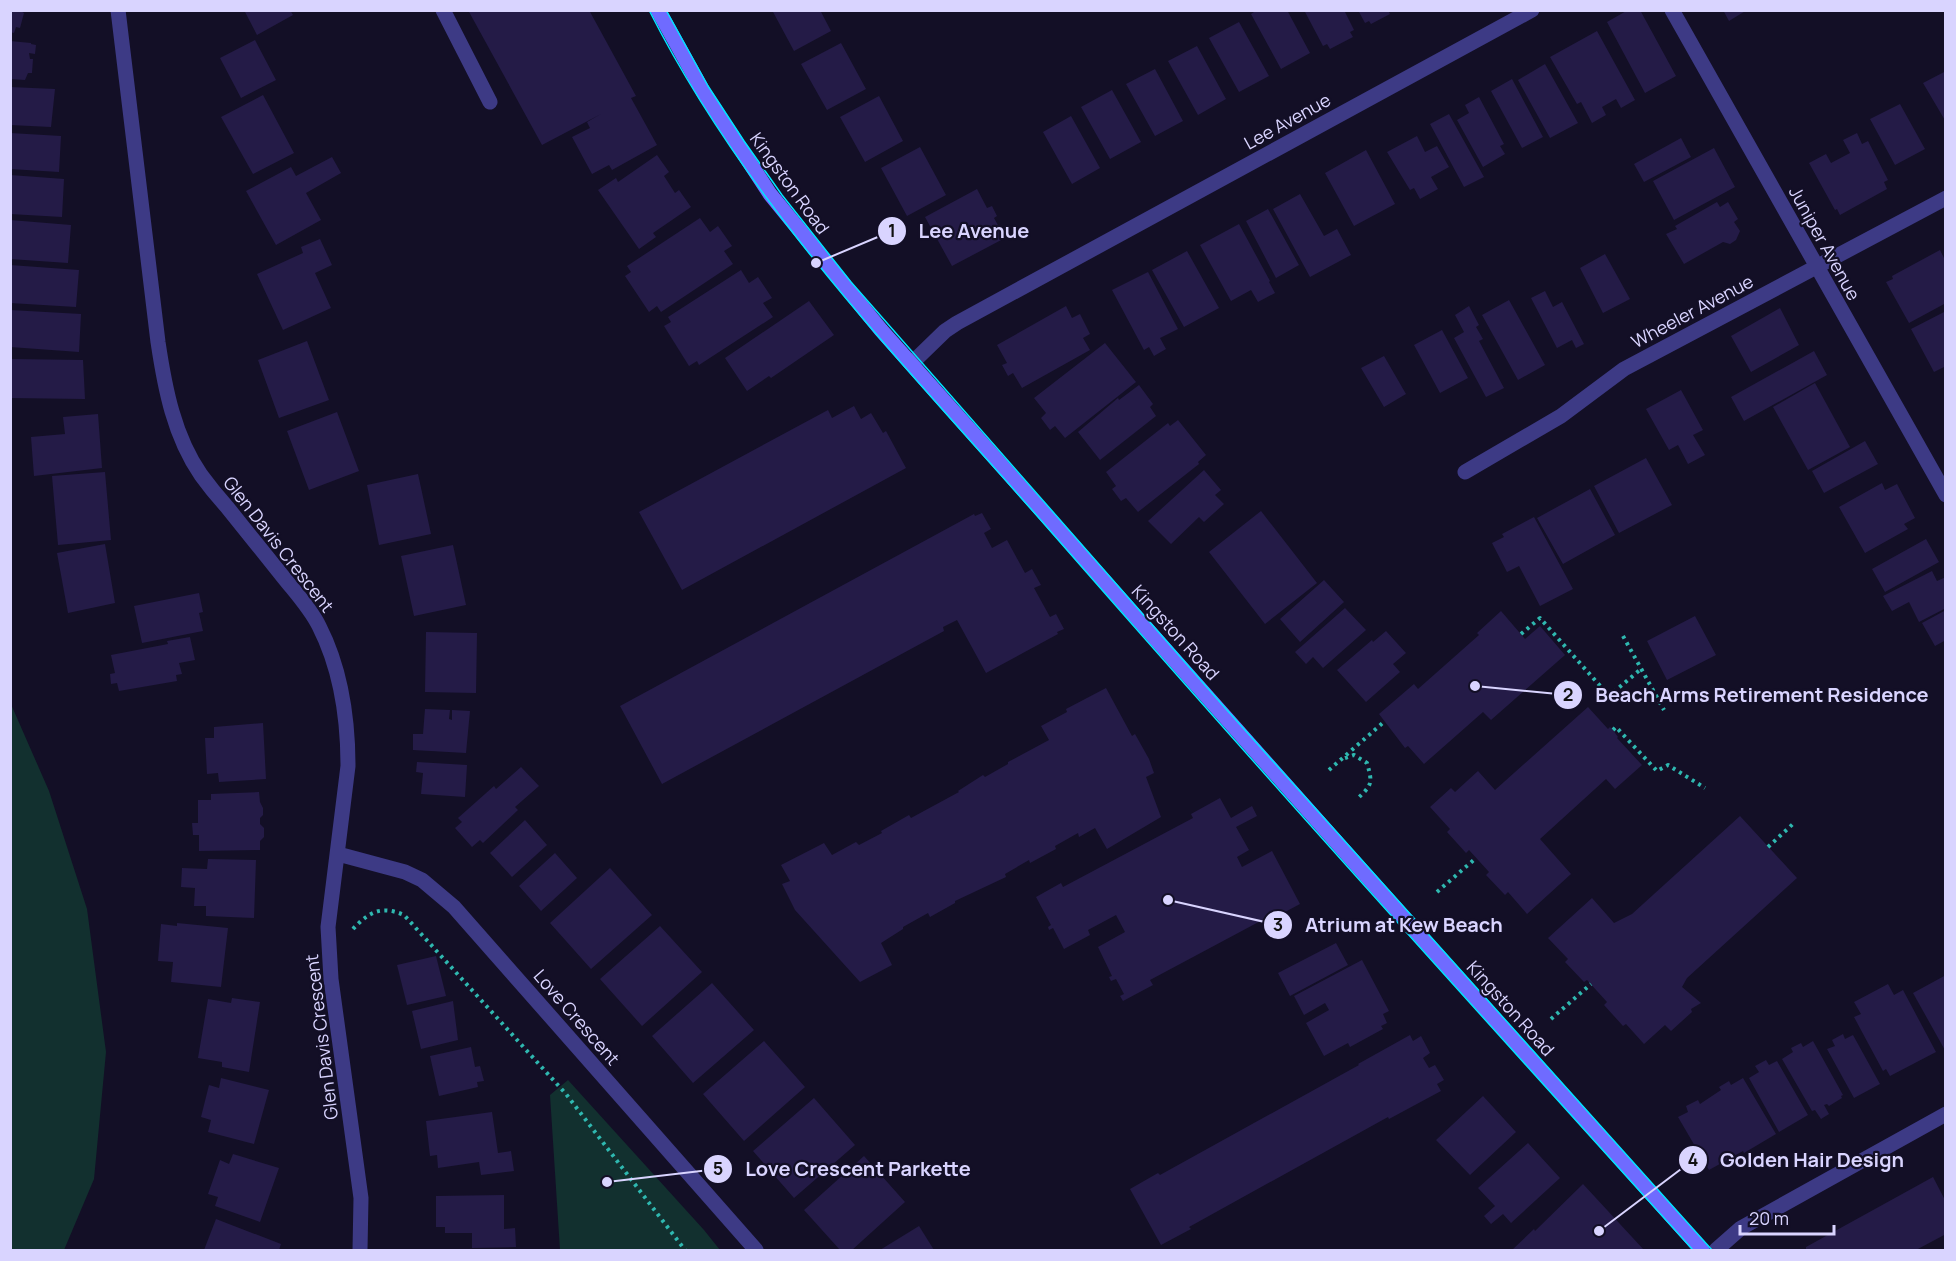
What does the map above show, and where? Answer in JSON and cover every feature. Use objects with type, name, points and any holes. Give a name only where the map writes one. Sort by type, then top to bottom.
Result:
[{"type":"main road","name":"Kingston Road","points":[[658,10],[704,93],[770,194],[833,272],[1702,1251]]},
{"type":"street","name":"Glen Davis Crescent","points":[[118,10],[164,383],[172,413],[184,445],[201,475],[318,624],[332,656],[342,690],[348,766],[328,927],[331,979],[361,1198],[360,1251]]},
{"type":"street","points":[[443,10],[490,102]]},
{"type":"street","name":"Lee Avenue","points":[[912,363],[945,331],[957,323],[1532,10]]},
{"type":"street","name":"Juniper Avenue","points":[[1672,10],[1946,495]]},
{"type":"street","name":"Wheeler Avenue","points":[[1465,472],[1561,416],[1624,369],[1946,198]]},
{"type":"street","name":"Love Crescent","points":[[338,854],[405,872],[422,880],[454,907],[756,1251]]},
{"type":"street","points":[[1716,1251],[1747,1224],[1946,1114]]},
{"type":"path","points":[[1521,634],[1540,618],[1609,696],[1641,669]]},
{"type":"path","points":[[1623,636],[1665,710]]},
{"type":"path","points":[[1329,770],[1385,721]]},
{"type":"path","points":[[1613,730],[1616,727],[1657,771],[1668,765],[1705,788]]},
{"type":"path","points":[[1343,758],[1354,755],[1366,763],[1372,779],[1367,789],[1356,800]]},
{"type":"path","points":[[1768,847],[1794,823]]},
{"type":"path","points":[[1437,892],[1476,858]]},
{"type":"path","points":[[353,929],[371,912],[392,910],[404,915],[566,1094],[685,1251]]},
{"type":"path","points":[[1551,1019],[1591,984]]},
{"type":"green space","points":[[10,702],[49,791],[87,909],[106,1052],[94,1179],[64,1250],[11,1250]]},
{"type":"green space","points":[[568,1080],[720,1250],[560,1250],[550,1095]]},
{"type":"building","points":[[10,10],[19,10],[24,13],[20,28],[16,27],[14,33],[10,32]]},
{"type":"building","points":[[244,10],[290,10],[293,15],[257,35]]},
{"type":"building","points":[[468,10],[589,10],[636,96],[631,98],[657,145],[612,170],[609,165],[592,174],[572,137],[590,128],[587,122],[601,114],[542,145]]},
{"type":"building","points":[[772,10],[820,10],[831,31],[794,51]]},
{"type":"building","points":[[1257,10],[1287,10],[1310,53],[1281,69],[1251,14]]},
{"type":"building","points":[[1304,10],[1344,10],[1354,30],[1350,32],[1353,37],[1330,49],[1327,44],[1323,46]]},
{"type":"building","points":[[1358,10],[1388,10],[1390,14],[1371,24],[1369,21],[1365,23]]},
{"type":"building","points":[[1628,10],[1640,10],[1676,76],[1645,93],[1607,22]]},
{"type":"building","points":[[1723,10],[1747,10],[1729,21]]},
{"type":"building","points":[[1239,22],[1269,76],[1239,92],[1209,38]]},
{"type":"building","points":[[1597,31],[1635,100],[1621,108],[1616,99],[1602,107],[1606,115],[1592,123],[1581,102],[1577,104],[1550,57]]},
{"type":"building","points":[[255,40],[276,80],[241,98],[220,58]]},
{"type":"building","points":[[10,41],[36,45],[35,54],[29,53],[30,59],[33,59],[32,73],[28,73],[25,80],[10,79]]},
{"type":"building","points":[[841,43],[866,89],[827,110],[801,64]]},
{"type":"building","points":[[1197,46],[1226,99],[1198,115],[1168,61]]},
{"type":"building","points":[[1545,64],[1578,123],[1550,138],[1518,80]]},
{"type":"building","points":[[1155,69],[1183,121],[1155,136],[1126,84]]},
{"type":"building","points":[[1946,71],[1946,122],[1923,83]]},
{"type":"building","points":[[1512,79],[1543,137],[1522,148],[1491,91]]},
{"type":"building","points":[[10,87],[55,89],[51,127],[10,125]]},
{"type":"building","points":[[1112,90],[1141,142],[1110,159],[1081,107]]},
{"type":"building","points":[[263,95],[294,153],[253,174],[221,117]]},
{"type":"building","points":[[879,96],[903,141],[865,162],[840,117]]},
{"type":"building","points":[[1479,97],[1504,144],[1500,146],[1505,154],[1483,167],[1457,120],[1469,113],[1465,105]]},
{"type":"building","points":[[1900,104],[1925,149],[1895,165],[1870,119]]},
{"type":"building","points":[[1449,114],[1484,177],[1464,187],[1430,124]]},
{"type":"building","points":[[1071,116],[1100,168],[1072,184],[1043,132]]},
{"type":"building","points":[[10,133],[61,136],[59,172],[10,169]]},
{"type":"building","points":[[1857,133],[1862,144],[1868,141],[1888,180],[1884,182],[1887,189],[1840,215],[1809,163],[1826,154],[1831,163],[1850,153],[1843,140]]},
{"type":"building","points":[[1417,136],[1425,152],[1437,146],[1449,167],[1431,177],[1438,189],[1420,199],[1414,188],[1410,190],[1387,152]]},
{"type":"building","points":[[1681,138],[1691,157],[1644,182],[1634,164]]},
{"type":"building","points":[[920,147],[946,195],[907,216],[881,168]]},
{"type":"building","points":[[1714,148],[1735,187],[1674,220],[1653,181]]},
{"type":"building","points":[[1366,150],[1395,204],[1354,226],[1325,173]]},
{"type":"building","points":[[657,155],[669,172],[664,176],[675,193],[679,190],[691,207],[653,233],[656,237],[639,249],[598,190],[616,178],[618,182]]},
{"type":"building","points":[[332,157],[341,173],[306,193],[321,220],[276,245],[246,191],[291,167],[296,176]]},
{"type":"building","points":[[10,175],[64,179],[62,217],[10,214]]},
{"type":"building","points":[[977,189],[987,208],[992,206],[997,216],[994,218],[1005,238],[952,266],[925,217]]},
{"type":"building","points":[[1300,194],[1324,236],[1337,229],[1351,255],[1310,277],[1273,209]]},
{"type":"building","points":[[1717,202],[1720,207],[1728,202],[1738,219],[1734,222],[1740,231],[1736,240],[1730,244],[1723,242],[1684,264],[1666,234],[1677,229],[1675,226]]},
{"type":"building","points":[[1268,209],[1299,265],[1276,278],[1246,221]]},
{"type":"building","points":[[700,218],[710,232],[718,226],[732,246],[724,251],[733,264],[661,312],[657,306],[649,312],[625,276],[631,272],[627,266]]},
{"type":"building","points":[[10,220],[71,225],[68,263],[10,259]]},
{"type":"building","points":[[1239,224],[1275,293],[1258,302],[1251,290],[1231,301],[1200,245]]},
{"type":"building","points":[[320,239],[332,265],[315,273],[331,308],[283,330],[257,274],[303,253],[301,247]]},
{"type":"building","points":[[1940,250],[1946,262],[1946,303],[1909,323],[1886,282],[1893,279],[1892,276]]},
{"type":"building","points":[[1187,251],[1219,308],[1184,327],[1152,270]]},
{"type":"building","points":[[1605,254],[1630,299],[1603,313],[1580,268]]},
{"type":"building","points":[[10,265],[79,270],[76,307],[10,303]]},
{"type":"building","points":[[741,270],[749,283],[758,277],[772,298],[763,303],[773,317],[699,365],[697,361],[689,366],[664,326],[671,322],[668,317]]},
{"type":"building","points":[[1148,272],[1178,329],[1160,338],[1166,349],[1154,356],[1149,347],[1144,350],[1112,290]]},
{"type":"building","points":[[1545,291],[1553,307],[1562,302],[1584,344],[1576,348],[1572,340],[1557,348],[1531,298]]},
{"type":"building","points":[[1509,300],[1545,365],[1518,380],[1482,315]]},
{"type":"building","points":[[809,301],[834,335],[771,378],[769,376],[747,391],[725,358]]},
{"type":"building","points":[[1066,306],[1072,318],[1080,314],[1090,334],[1083,338],[1090,350],[1022,388],[1013,373],[1008,376],[1002,365],[1007,363],[997,345]]},
{"type":"building","points":[[1469,306],[1483,339],[1479,341],[1504,388],[1486,397],[1454,338],[1464,332],[1455,315]]},
{"type":"building","points":[[1780,308],[1799,345],[1751,372],[1731,336]]},
{"type":"building","points":[[10,310],[81,314],[79,352],[10,347]]},
{"type":"building","points":[[1946,311],[1946,366],[1934,372],[1911,329]]},
{"type":"building","points":[[1442,330],[1468,378],[1440,393],[1414,345]]},
{"type":"building","points":[[307,341],[329,400],[279,418],[258,360]]},
{"type":"building","points":[[1105,343],[1136,382],[1065,438],[1055,426],[1050,430],[1041,418],[1046,413],[1034,398]]},
{"type":"building","points":[[1814,351],[1827,375],[1744,421],[1731,397]]},
{"type":"building","points":[[1384,356],[1406,394],[1384,407],[1361,368]]},
{"type":"building","points":[[10,359],[83,360],[85,399],[10,398]]},
{"type":"building","points":[[1815,383],[1850,447],[1808,470],[1773,407]]},
{"type":"building","points":[[1139,385],[1153,404],[1150,407],[1156,416],[1100,460],[1078,432],[1118,398],[1119,400]]},
{"type":"building","points":[[1681,390],[1703,430],[1693,435],[1705,455],[1688,464],[1678,445],[1669,450],[1646,409]]},
{"type":"building","points":[[854,406],[861,419],[871,413],[883,433],[886,431],[906,468],[682,590],[639,512],[828,410],[832,418]]},
{"type":"building","points":[[337,412],[359,471],[309,490],[287,431]]},
{"type":"building","points":[[98,414],[102,468],[34,476],[31,437],[65,434],[63,417]]},
{"type":"building","points":[[1178,420],[1206,455],[1198,462],[1199,464],[1138,512],[1126,498],[1121,501],[1112,489],[1116,486],[1106,472],[1168,423],[1170,426]]},
{"type":"building","points":[[1865,441],[1878,464],[1824,493],[1812,471]]},
{"type":"building","points":[[1646,458],[1672,505],[1619,533],[1594,486]]},
{"type":"building","points":[[1204,470],[1221,490],[1215,495],[1224,504],[1204,522],[1199,517],[1171,544],[1148,521]]},
{"type":"building","points":[[105,472],[111,540],[58,545],[52,476]]},
{"type":"building","points":[[418,474],[431,534],[379,545],[367,485]]},
{"type":"building","points":[[1882,483],[1885,490],[1897,484],[1915,518],[1904,524],[1908,529],[1865,553],[1839,507]]},
{"type":"building","points":[[1590,489],[1615,535],[1563,564],[1537,518]]},
{"type":"building","points":[[1261,511],[1317,583],[1265,624],[1209,552]]},
{"type":"building","points":[[982,513],[991,529],[984,533],[992,548],[1007,540],[1025,573],[1032,569],[1041,585],[1034,588],[1050,617],[1056,614],[1064,629],[986,673],[957,620],[943,627],[944,631],[662,784],[620,706],[974,514],[975,516]]},
{"type":"building","points":[[1534,517],[1573,589],[1540,606],[1519,566],[1507,572],[1492,543],[1504,537],[1502,534]]},
{"type":"building","points":[[1926,539],[1939,562],[1885,592],[1872,569]]},
{"type":"building","points":[[105,544],[115,603],[68,613],[57,553]]},
{"type":"building","points":[[453,545],[466,605],[414,616],[401,556]]},
{"type":"building","points":[[1932,571],[1937,581],[1946,577],[1946,608],[1919,622],[1909,602],[1892,611],[1883,596]]},
{"type":"building","points":[[1324,580],[1344,602],[1300,642],[1280,619]]},
{"type":"building","points":[[199,593],[203,612],[199,613],[203,631],[142,643],[134,606]]},
{"type":"building","points":[[1345,608],[1366,630],[1323,668],[1313,657],[1306,664],[1295,652]]},
{"type":"building","points":[[1946,610],[1946,640],[1935,646],[1922,623]]},
{"type":"building","points":[[1501,611],[1525,639],[1540,626],[1565,655],[1491,720],[1483,712],[1424,764],[1408,746],[1405,748],[1379,714],[1414,684],[1418,689],[1479,635],[1477,633]]},
{"type":"building","points":[[1695,616],[1716,655],[1667,680],[1647,641]]},
{"type":"building","points":[[1386,631],[1406,653],[1393,664],[1400,672],[1366,702],[1337,670]]},
{"type":"building","points":[[426,632],[477,633],[476,693],[425,692]]},
{"type":"building","points":[[190,637],[195,660],[179,663],[182,674],[176,675],[177,681],[119,691],[117,683],[111,684],[110,674],[115,673],[111,655],[168,644],[167,641]]},
{"type":"building","points":[[1106,688],[1132,736],[1135,734],[1149,759],[1154,773],[1146,777],[1161,817],[1107,849],[1095,828],[1079,837],[1078,833],[1055,846],[1056,849],[1030,863],[1029,860],[1005,874],[1006,877],[955,901],[930,917],[928,913],[881,943],[892,965],[860,982],[795,910],[782,884],[790,881],[781,865],[824,843],[832,855],[856,842],[859,845],[909,815],[911,818],[959,792],[983,775],[985,777],[1049,740],[1041,726],[1067,712],[1066,709]]},
{"type":"building","points":[[1588,707],[1608,729],[1610,727],[1613,730],[1617,738],[1642,765],[1615,789],[1606,779],[1540,839],[1571,874],[1527,914],[1508,892],[1505,895],[1486,875],[1489,872],[1469,850],[1466,853],[1447,832],[1450,829],[1430,807],[1451,788],[1455,792],[1478,771],[1495,790]]},
{"type":"building","points":[[425,709],[450,710],[449,719],[452,720],[452,710],[470,711],[466,753],[413,750],[413,734],[423,734]]},
{"type":"building","points":[[263,723],[266,779],[219,782],[218,773],[207,774],[205,738],[214,738],[214,727]]},
{"type":"building","points":[[417,762],[467,765],[465,797],[421,794],[423,773],[416,772]]},
{"type":"building","points":[[521,767],[539,786],[515,807],[518,810],[483,843],[480,840],[472,847],[455,828],[462,822],[458,818],[494,786],[496,789]]},
{"type":"building","points":[[259,792],[263,808],[260,824],[264,828],[260,850],[199,851],[199,835],[193,835],[192,823],[198,823],[198,800],[211,800],[211,794]]},
{"type":"building","points":[[1220,798],[1231,818],[1252,806],[1257,816],[1236,827],[1249,850],[1237,857],[1242,867],[1272,851],[1300,904],[1270,920],[1268,917],[1150,980],[1153,985],[1123,1001],[1120,996],[1124,994],[1116,979],[1111,981],[1109,977],[1112,976],[1098,947],[1125,932],[1116,915],[1088,930],[1090,935],[1064,949],[1053,928],[1049,930],[1048,927],[1051,925],[1036,897],[1061,883],[1063,887],[1193,818],[1191,814]]},
{"type":"building","points":[[1740,816],[1797,878],[1687,978],[1682,987],[1701,1003],[1691,1009],[1692,1012],[1671,1031],[1665,1025],[1644,1044],[1604,1005],[1607,1002],[1587,980],[1584,982],[1565,962],[1568,959],[1548,938],[1592,898],[1614,923],[1632,914]]},
{"type":"building","points":[[525,820],[547,845],[512,877],[490,853]]},
{"type":"building","points":[[555,853],[577,878],[541,911],[519,886]]},
{"type":"building","points":[[208,859],[256,860],[254,918],[206,916],[206,906],[194,906],[195,888],[181,887],[182,868],[207,869]]},
{"type":"building","points":[[610,868],[652,915],[591,969],[550,923]]},
{"type":"building","points":[[177,923],[228,928],[221,987],[171,982],[173,962],[158,961],[161,924],[177,926]]},
{"type":"building","points":[[660,926],[702,972],[642,1026],[600,979]]},
{"type":"building","points":[[1336,943],[1348,965],[1290,996],[1278,973]]},
{"type":"building","points":[[436,956],[446,996],[407,1005],[397,965]]},
{"type":"building","points":[[1362,960],[1389,1011],[1383,1014],[1387,1023],[1381,1026],[1383,1029],[1350,1047],[1348,1043],[1324,1056],[1306,1023],[1329,1010],[1325,1003],[1304,1015],[1294,996]]},
{"type":"building","points":[[1946,975],[1946,1052],[1913,993]]},
{"type":"building","points":[[712,983],[754,1030],[693,1083],[652,1036]]},
{"type":"building","points":[[1888,984],[1894,995],[1903,990],[1936,1052],[1890,1076],[1886,1069],[1883,1071],[1854,1017],[1861,1014],[1854,1002]]},
{"type":"building","points":[[232,998],[260,1002],[249,1072],[222,1067],[222,1062],[198,1058],[208,999],[231,1003]]},
{"type":"building","points":[[453,1001],[458,1040],[421,1049],[412,1011]]},
{"type":"building","points":[[1843,1034],[1845,1039],[1853,1035],[1880,1084],[1854,1098],[1827,1049],[1835,1046],[1832,1040]]},
{"type":"building","points":[[1410,1035],[1413,1041],[1421,1036],[1430,1053],[1423,1058],[1429,1068],[1435,1065],[1444,1080],[1437,1084],[1441,1091],[1389,1119],[1388,1117],[1189,1227],[1191,1229],[1161,1245],[1130,1189],[1158,1173],[1160,1175]]},
{"type":"building","points":[[764,1041],[805,1087],[744,1141],[703,1094]]},
{"type":"building","points":[[1813,1041],[1843,1095],[1829,1106],[1824,1105],[1829,1114],[1821,1119],[1815,1110],[1812,1111],[1782,1059],[1793,1052],[1791,1048],[1801,1043],[1803,1047]]},
{"type":"building","points":[[471,1047],[475,1067],[480,1066],[484,1081],[477,1082],[478,1087],[439,1096],[430,1056]]},
{"type":"building","points":[[1766,1060],[1769,1065],[1777,1061],[1808,1115],[1779,1132],[1749,1078],[1759,1072],[1755,1066]]},
{"type":"building","points":[[221,1078],[269,1090],[254,1144],[208,1132],[211,1120],[201,1117],[209,1085],[219,1088]]},
{"type":"building","points":[[1743,1078],[1776,1134],[1709,1170],[1678,1117],[1688,1112],[1686,1106],[1698,1100],[1700,1104],[1721,1090],[1719,1087],[1729,1081],[1731,1085]]},
{"type":"building","points":[[1483,1096],[1516,1132],[1470,1175],[1436,1140]]},
{"type":"building","points":[[814,1098],[855,1145],[794,1198],[753,1151]]},
{"type":"building","points":[[492,1112],[498,1153],[511,1151],[514,1171],[481,1175],[479,1162],[438,1168],[437,1155],[430,1156],[426,1121]]},
{"type":"building","points":[[1528,1143],[1560,1178],[1511,1223],[1503,1214],[1491,1224],[1484,1216],[1495,1206],[1478,1188]]},
{"type":"building","points":[[233,1154],[279,1168],[260,1222],[215,1206],[218,1197],[208,1194],[220,1160],[229,1164]]},
{"type":"building","points":[[864,1156],[905,1202],[852,1250],[840,1250],[804,1210]]},
{"type":"building","points":[[1933,1177],[1946,1202],[1946,1234],[1916,1250],[1806,1250],[1806,1247]]},
{"type":"building","points":[[1583,1184],[1644,1250],[1512,1250],[1534,1229],[1535,1231]]},
{"type":"building","points":[[504,1195],[504,1229],[515,1228],[516,1247],[472,1248],[472,1233],[445,1233],[445,1227],[436,1227],[436,1196]]},
{"type":"building","points":[[216,1219],[281,1244],[279,1250],[204,1250]]},
{"type":"building","points":[[919,1226],[934,1250],[880,1250]]},
{"type":"tram line","points":[[649,10],[689,82],[733,150],[780,216],[884,343],[1206,708],[1693,1250]]},
{"type":"tram line","points":[[666,10],[708,86],[744,141],[782,195],[851,282],[1227,710],[1712,1250]]},
{"type":"place","name":"Lee Avenue","points":[[816,263]]},
{"type":"place","name":"Beach Arms Retirement Residence","points":[[1475,686]]},
{"type":"place","name":"Atrium at Kew Beach","points":[[1168,900]]},
{"type":"place","name":"Love Crescent Parkette","points":[[607,1182]]},
{"type":"place","name":"Golden Hair Design","points":[[1599,1231]]}]
